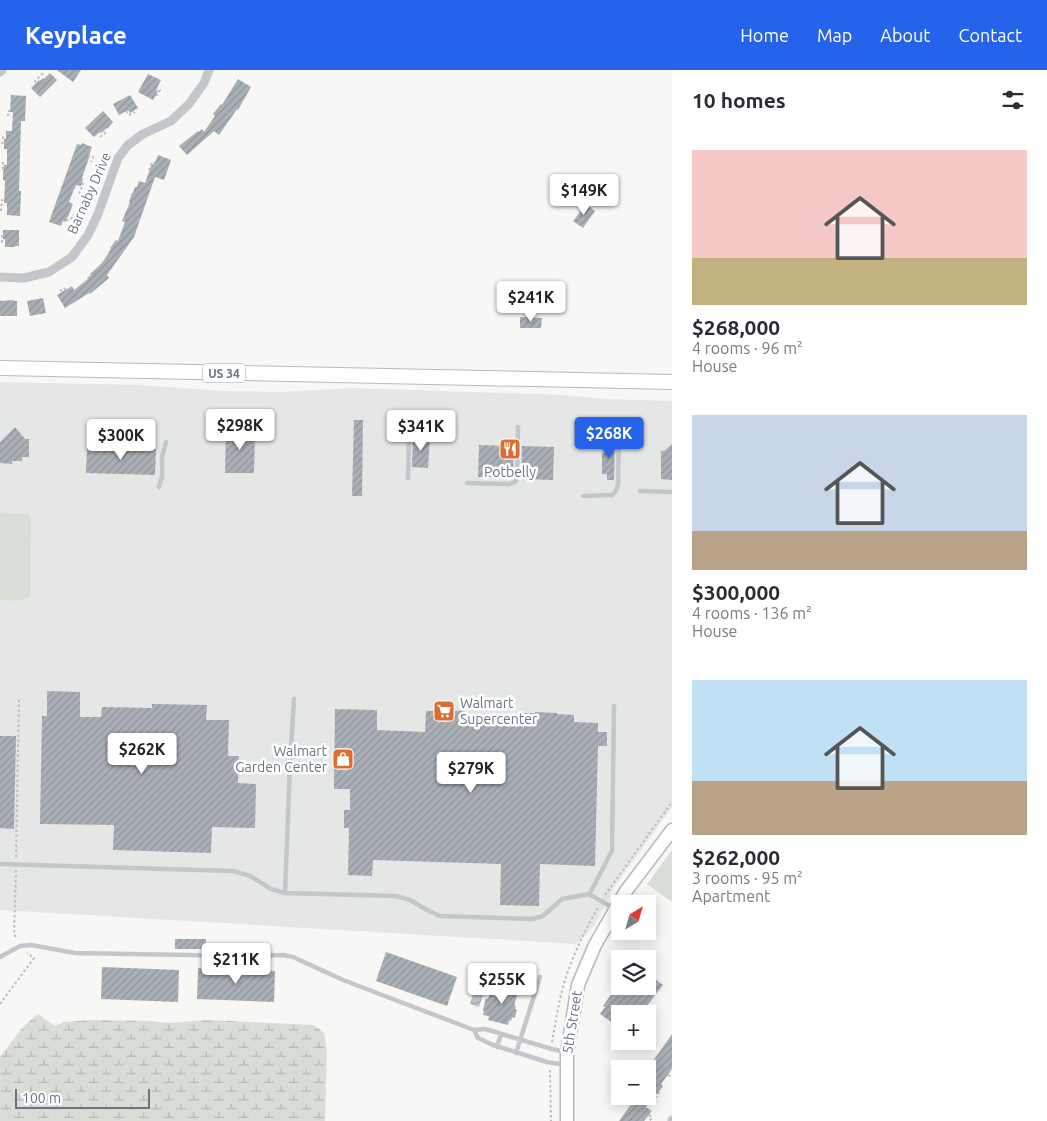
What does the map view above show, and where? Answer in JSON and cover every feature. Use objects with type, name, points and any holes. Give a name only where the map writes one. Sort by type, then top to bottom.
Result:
[{"type":"main road","name":"US 34","points":[[0,368],[672,382]]},
{"type":"street","name":"Barnaby Drive","points":[[0,277],[24,278],[49,272],[72,257],[88,235],[98,214],[118,158],[128,145],[143,134],[171,121],[189,104],[204,83],[209,70]]},
{"type":"street","name":"5th Street","points":[[624,895],[672,830]]},
{"type":"street","name":"5th Street","points":[[567,1121],[566,1059],[578,985],[595,945],[611,918]]},
{"type":"lane","points":[[467,483],[509,484],[515,482],[517,479],[518,427]]},
{"type":"lane","points":[[584,496],[612,495],[616,491],[618,485],[619,430]]},
{"type":"lane","points":[[408,478],[409,435]]},
{"type":"lane","points":[[159,487],[162,477],[162,457],[166,442]]},
{"type":"lane","points":[[640,491],[672,492]]},
{"type":"lane","points":[[285,893],[294,699]]},
{"type":"lane","points":[[589,894],[612,851],[614,706]]},
{"type":"lane","points":[[0,864],[233,871],[250,876],[271,889],[285,893],[396,896],[410,900],[440,916],[532,919],[543,916],[562,899],[589,894],[611,907]]},
{"type":"lane","points":[[0,957],[20,946],[31,945],[75,952],[293,956],[343,980],[474,1030],[485,1029],[501,1034],[566,1059]]},
{"type":"lane","points":[[516,1053],[540,977]]},
{"type":"lane","points":[[474,1030],[478,1038],[516,1053],[547,1062],[566,1059]]},
{"type":"lane","points":[[497,1047],[501,1034]]},
{"type":"path","points":[[36,82],[44,73]]},
{"type":"path","points":[[156,96],[160,90],[157,88]]},
{"type":"path","points":[[8,116],[8,111],[10,111]]},
{"type":"path","points":[[126,111],[129,115],[135,112]]},
{"type":"path","points":[[100,137],[103,132]]},
{"type":"path","points":[[2,144],[3,137],[6,137]]},
{"type":"path","points":[[88,154],[93,157],[91,162]]},
{"type":"path","points":[[3,162],[4,169]]},
{"type":"path","points":[[149,170],[152,162],[155,163]]},
{"type":"path","points":[[79,194],[82,183]]},
{"type":"path","points":[[2,211],[3,200]]},
{"type":"path","points":[[66,220],[74,214]]},
{"type":"path","points":[[2,235],[2,242],[5,242]]},
{"type":"path","points":[[60,291],[64,288],[66,291]]},
{"type":"path","points":[[14,924],[19,698]]},
{"type":"path","points":[[608,890],[672,802]]},
{"type":"path","points":[[0,1004],[32,960]]},
{"type":"path","points":[[550,1069],[551,1121]]},
{"type":"path","points":[[668,1075],[672,1076]]},
{"type":"path","points":[[656,1097],[661,1090]]},
{"type":"path","points":[[649,1115],[652,1118],[649,1121]]},
{"type":"shaded area","points":[[0,382],[140,385],[223,391],[282,392],[353,388],[565,395],[605,399],[672,401],[672,807],[613,889],[595,925],[576,944],[0,910]]},
{"type":"green space","points":[[0,513],[27,514],[31,517],[30,595],[24,599],[0,600]]},
{"type":"green space","points":[[672,850],[672,902],[647,884]]},
{"type":"green space","points":[[38,1014],[55,1026],[64,1022],[91,1020],[170,1023],[208,1020],[314,1025],[324,1033],[327,1050],[325,1121],[0,1121],[0,1057],[22,1028]]},
{"type":"water","points":[[478,979],[489,983],[486,986],[479,1007],[470,1004]]},
{"type":"building","points":[[57,70],[81,70],[73,82]]},
{"type":"building","points":[[50,73],[57,80],[40,97],[31,88]]},
{"type":"building","points":[[148,74],[161,80],[153,100],[138,92]]},
{"type":"building","points":[[238,79],[251,87],[238,110],[219,135],[214,131],[187,155],[179,146],[198,131],[202,129],[204,132],[215,116],[213,114],[222,105]]},
{"type":"building","points":[[11,95],[26,96],[25,121],[21,121],[20,216],[7,215],[7,203],[4,203],[5,182],[3,180],[3,173],[4,165],[7,165],[7,149],[4,149],[4,139],[6,139],[6,131],[12,131],[13,112],[10,112]]},
{"type":"building","points":[[130,95],[138,108],[130,113],[128,110],[119,115],[113,104]]},
{"type":"building","points":[[103,111],[113,122],[107,129],[94,137],[85,128]]},
{"type":"building","points":[[82,143],[92,147],[81,186],[76,185],[69,202],[73,204],[66,222],[63,221],[61,226],[49,222],[77,144],[81,145]]},
{"type":"building","points":[[158,155],[171,160],[164,180],[155,177],[134,237],[107,275],[109,278],[90,294],[65,308],[57,295],[72,286],[74,290],[88,279],[90,274],[109,253],[116,240],[118,241],[125,222],[122,221],[132,193],[139,181],[145,183],[152,164],[154,165]]},
{"type":"building","points":[[586,204],[595,211],[583,228],[573,221]]},
{"type":"building","points":[[3,230],[19,230],[19,246],[5,247]]},
{"type":"building","points":[[43,298],[46,313],[30,316],[27,301]]},
{"type":"building","points":[[0,301],[17,301],[17,316],[0,316]]},
{"type":"building","points":[[520,317],[542,318],[541,328],[520,328]]},
{"type":"building","points":[[354,420],[363,420],[362,496],[352,496]]},
{"type":"building","points":[[15,427],[25,439],[29,439],[29,457],[22,457],[22,461],[12,461],[12,464],[0,463],[0,442]]},
{"type":"building","points":[[226,429],[255,430],[254,473],[225,473]]},
{"type":"building","points":[[413,436],[430,436],[428,468],[412,467]]},
{"type":"building","points":[[605,439],[615,440],[614,480],[607,480],[607,474],[602,474],[602,453],[604,453]]},
{"type":"building","points":[[672,444],[672,480],[661,479],[661,451],[664,451]]},
{"type":"building","points":[[479,445],[514,446],[513,472],[508,477],[478,477]]},
{"type":"building","points":[[522,446],[554,447],[553,480],[521,479]]},
{"type":"building","points":[[87,448],[156,449],[155,475],[86,473]]},
{"type":"building","points":[[47,691],[80,692],[80,717],[101,717],[102,707],[152,708],[152,704],[207,705],[206,720],[229,720],[228,756],[239,756],[238,783],[256,784],[255,828],[212,827],[211,853],[113,850],[114,825],[40,824],[42,716],[47,716]]},
{"type":"building","points":[[335,709],[377,710],[377,730],[425,732],[426,711],[434,710],[465,711],[465,720],[521,721],[521,713],[535,712],[574,715],[574,722],[598,723],[598,732],[607,732],[607,746],[598,746],[595,866],[540,864],[539,906],[500,905],[501,864],[373,860],[372,876],[348,875],[349,828],[344,828],[344,810],[350,810],[350,789],[334,789]]},
{"type":"building","points":[[0,736],[16,736],[14,829],[0,828]]},
{"type":"building","points":[[175,939],[206,939],[206,949],[175,949]]},
{"type":"building","points":[[386,952],[457,977],[447,1006],[376,981]]},
{"type":"building","points":[[102,967],[179,970],[178,1002],[101,999]]},
{"type":"building","points":[[198,968],[275,971],[274,1002],[197,999]]},
{"type":"building","points":[[656,980],[663,985],[656,994]]},
{"type":"building","points":[[504,982],[520,987],[514,1005],[517,1010],[515,1017],[512,1017],[511,1021],[509,1020],[508,1025],[488,1020],[489,1016],[483,1015],[486,998],[488,999],[490,994],[498,997]]},
{"type":"building","points":[[611,995],[655,995],[648,1005],[611,1005],[611,1022],[600,1014],[605,1007],[603,1006]]},
{"type":"building","points":[[672,1034],[672,1069],[656,1095],[656,1060],[654,1060]]},
{"type":"building","points":[[631,1105],[648,1105],[646,1107],[652,1111],[644,1121],[619,1121]]},
{"type":"place","name":"Potbelly","points":[[510,449]]},
{"type":"place","name":"Walmart Supercenter","points":[[444,711]]},
{"type":"place","name":"Walmart Garden Center","points":[[343,759]]}]
